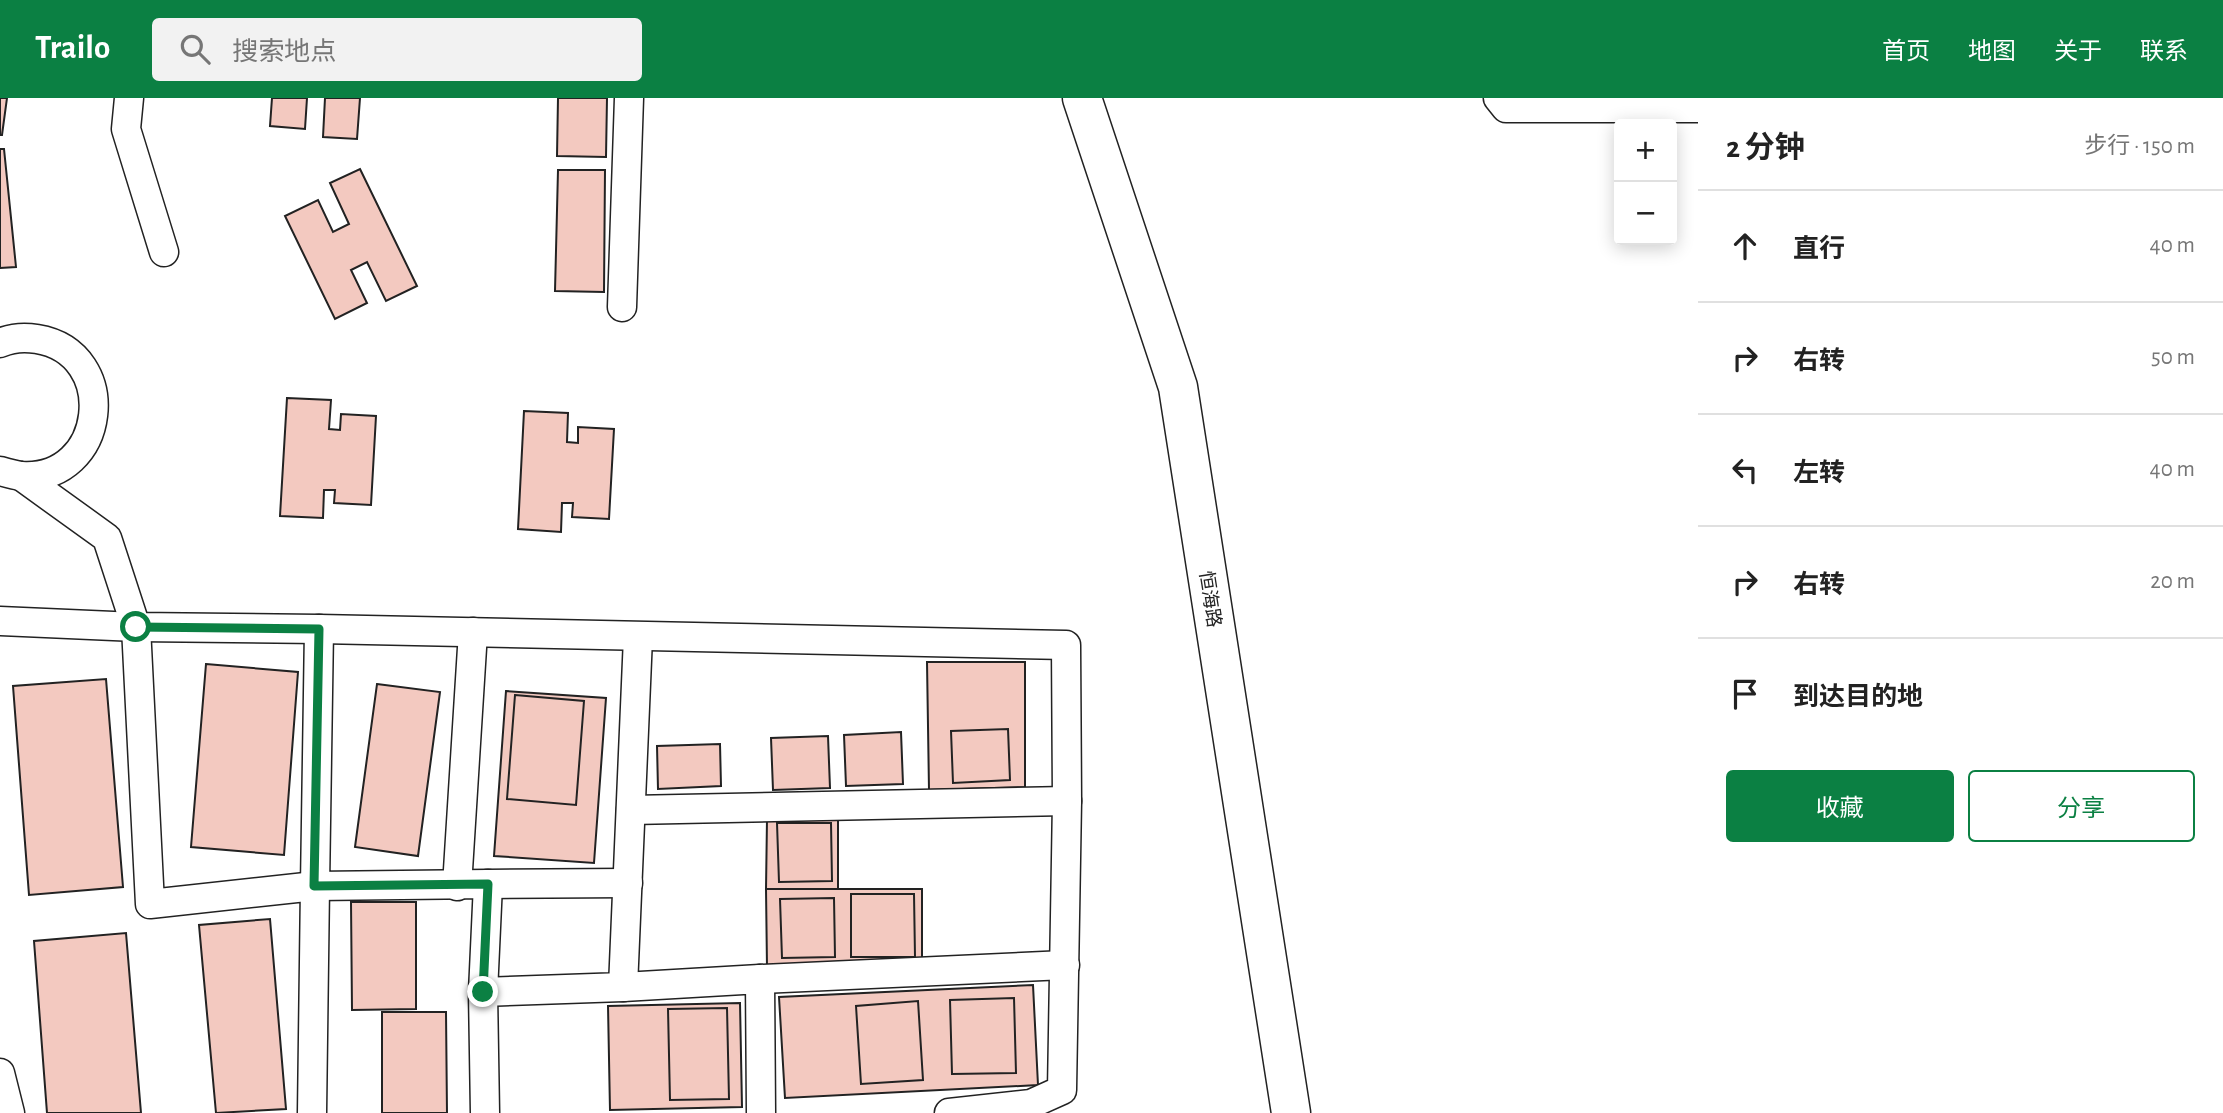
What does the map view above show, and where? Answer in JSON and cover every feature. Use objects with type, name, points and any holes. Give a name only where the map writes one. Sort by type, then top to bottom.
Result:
[{"type":"street","points":[[129,98],[126,129],[164,252]]},
{"type":"street","points":[[622,307],[629,98]]},
{"type":"street","name":"恒海路","points":[[1082,98],[1178,387],[1291,1113]]},
{"type":"street","points":[[1502,103],[1698,108]]},
{"type":"street","points":[[0,344],[26,337],[48,341],[67,351],[83,367],[92,387],[95,409],[91,430],[80,450],[64,465],[44,474],[10,473]]},
{"type":"street","points":[[10,473],[107,538],[136,627],[150,904],[314,886],[628,883]]},
{"type":"street","points":[[0,621],[136,627],[1066,645],[1067,801],[1062,1090],[1031,1104],[949,1113]]},
{"type":"street","points":[[312,1113],[319,629]]},
{"type":"street","points":[[457,886],[473,632]]},
{"type":"street","points":[[623,987],[638,637]]},
{"type":"street","points":[[631,810],[1067,801]]},
{"type":"street","points":[[485,1113],[483,992],[488,884]]},
{"type":"street","points":[[483,992],[1065,965]]},
{"type":"street","points":[[760,979],[761,1113]]},
{"type":"street","points":[[0,1073],[10,1113]]},
{"type":"building","points":[[0,98],[7,98],[2,135],[0,135]]},
{"type":"building","points":[[272,98],[307,98],[305,129],[270,126]]},
{"type":"building","points":[[325,98],[360,98],[357,139],[323,137]]},
{"type":"building","points":[[558,98],[607,98],[606,157],[557,156]]},
{"type":"building","points":[[0,149],[4,149],[16,267],[0,268]]},
{"type":"building","points":[[360,169],[417,286],[386,301],[367,262],[351,270],[367,303],[335,319],[285,216],[318,200],[333,232],[349,224],[330,183]]},
{"type":"building","points":[[558,170],[605,170],[604,292],[555,291]]},
{"type":"building","points":[[287,398],[331,400],[329,429],[340,430],[341,414],[376,416],[371,505],[334,503],[335,490],[324,490],[323,518],[280,516]]},
{"type":"building","points":[[524,411],[568,413],[567,442],[578,443],[578,427],[614,429],[609,519],[572,517],[573,503],[562,503],[561,532],[518,529]]},
{"type":"building","points":[[927,662],[1025,662],[1025,787],[929,790]]},
{"type":"building","points":[[206,664],[298,672],[284,855],[191,847]]},
{"type":"building","points":[[106,679],[123,887],[29,895],[13,686]]},
{"type":"building","points":[[377,684],[440,692],[418,856],[355,847]]},
{"type":"building","points":[[506,691],[606,698],[594,863],[494,856]]},
{"type":"building","points":[[515,695],[584,701],[576,805],[507,799]]},
{"type":"building","points":[[1008,729],[1010,780],[953,783],[951,731]]},
{"type":"building","points":[[901,732],[903,784],[846,786],[844,735]]},
{"type":"building","points":[[828,736],[830,788],[773,790],[771,738]]},
{"type":"building","points":[[720,744],[721,786],[658,789],[657,746]]},
{"type":"building","points":[[838,817],[838,890],[766,889],[767,819]]},
{"type":"building","points":[[777,823],[831,823],[832,881],[779,882]]},
{"type":"building","points":[[766,889],[922,889],[922,966],[767,967]]},
{"type":"building","points":[[851,894],[914,894],[915,957],[851,957]]},
{"type":"building","points":[[834,898],[835,957],[782,958],[780,899]]},
{"type":"building","points":[[351,902],[416,902],[416,1009],[352,1010]]},
{"type":"building","points":[[270,919],[286,1109],[216,1113],[199,925]]},
{"type":"building","points":[[126,933],[141,1113],[47,1113],[34,941]]},
{"type":"building","points":[[1033,985],[1038,1085],[785,1098],[779,997]]},
{"type":"building","points":[[1014,998],[1016,1073],[952,1074],[950,1000]]},
{"type":"building","points":[[918,1001],[923,1080],[861,1084],[856,1006]]},
{"type":"building","points":[[740,1003],[742,1107],[610,1110],[608,1006]]},
{"type":"building","points":[[727,1008],[729,1099],[670,1100],[668,1009]]},
{"type":"building","points":[[382,1012],[446,1012],[447,1113],[382,1113]]},
{"type":"route","points":[[136,627],[319,629],[314,886],[488,884],[483,992]]}]
